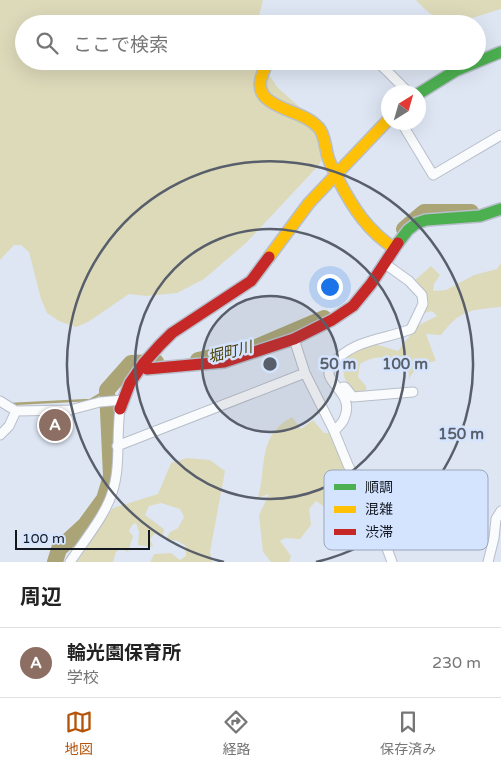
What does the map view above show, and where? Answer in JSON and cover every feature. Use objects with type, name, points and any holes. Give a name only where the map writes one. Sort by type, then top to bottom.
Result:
[{"type":"street","points":[[486,58],[501,52]]},
{"type":"street","points":[[262,70],[258,81],[260,92],[270,101],[311,120],[320,129],[325,140],[330,162],[359,216],[384,242],[394,248]]},
{"type":"street","points":[[386,70],[401,85]]},
{"type":"street","points":[[426,89],[457,70]]},
{"type":"street","points":[[70,562],[112,494],[122,405],[130,383],[143,364],[172,333],[251,281],[309,203],[381,127]]},
{"type":"street","points":[[406,130],[433,175],[501,135]]},
{"type":"street","points":[[143,364],[147,368],[224,362],[294,339],[332,320],[352,306],[370,284],[394,248],[416,222],[480,216],[501,209]]},
{"type":"street","points":[[334,431],[344,420],[347,406],[344,395],[330,379],[331,365],[364,341],[396,335],[411,329],[423,304],[422,295],[409,281],[384,263]]},
{"type":"street","points":[[294,339],[305,372],[351,470]]},
{"type":"street","points":[[117,446],[305,372]]},
{"type":"street","points":[[338,388],[345,387],[353,397],[413,392]]},
{"type":"street","points":[[0,401],[16,411],[70,410],[100,402],[122,405]]},
{"type":"street","points":[[0,435],[9,426],[16,411]]},
{"type":"street","points":[[488,562],[494,538],[496,519],[501,511]]},
{"type":"street","points":[[388,550],[392,562]]},
{"type":"shaded area","points":[[0,0],[263,0],[259,15],[15,15],[15,70],[266,70],[277,87],[323,128],[329,145],[319,165],[246,243],[204,279],[177,293],[146,296],[129,294],[88,322],[76,327],[59,321],[47,313],[41,299],[29,252],[21,245],[14,245],[0,260]]},
{"type":"shaded area","points":[[416,0],[501,0],[501,9],[482,15],[433,15]]},
{"type":"shaded area","points":[[501,263],[501,307],[467,312],[448,326],[441,335],[426,334],[436,361],[418,365],[409,379],[408,365],[395,360],[379,358],[360,364],[358,377],[366,386],[366,393],[353,392],[344,377],[343,363],[349,354],[371,343],[398,351],[417,326],[437,316],[432,311],[421,314],[426,304],[427,294],[413,282],[431,266],[440,275],[434,284],[433,291],[446,290],[474,275],[497,269]]},
{"type":"shaded area","points":[[292,417],[301,429],[313,420],[324,433],[329,433],[348,470],[324,470],[324,507],[316,501],[309,509],[311,525],[300,539],[285,538],[280,541],[291,556],[289,562],[271,562],[263,552],[259,515],[269,494],[258,498],[268,442],[281,425]]},
{"type":"shaded area","points":[[187,458],[210,460],[225,471],[210,552],[212,562],[150,562],[154,554],[171,553],[180,560],[186,556],[186,546],[178,541],[166,539],[170,532],[178,528],[184,517],[180,509],[161,503],[149,506],[145,515],[164,529],[163,535],[154,534],[150,539],[153,547],[138,545],[139,532],[136,523],[132,525],[129,531],[133,536],[128,552],[121,548],[116,552],[113,562],[77,562],[113,508],[158,494],[171,463]]},
{"type":"waterway","name":"堀町川","points":[[404,229],[424,212],[471,212]]},
{"type":"waterway","name":"堀町川","points":[[198,360],[256,347],[324,318]]},
{"type":"waterway","name":"堀町川","points":[[55,562],[59,549],[85,525],[104,499],[111,476],[107,390],[131,363],[156,362]]},
{"type":"waterway","points":[[11,404],[90,400],[107,390]]},
{"type":"traffic: fast","points":[[486,58],[501,52]]},
{"type":"traffic: fast","points":[[426,89],[457,70]]},
{"type":"traffic: fast","points":[[398,243],[408,230],[417,223],[426,220],[480,216],[501,209]]},
{"type":"traffic: slow","points":[[264,70],[260,81],[263,94],[272,103],[307,119],[319,128],[323,135],[330,163],[350,200],[376,234],[394,248]]},
{"type":"traffic: slow","points":[[269,257],[309,203],[381,127]]},
{"type":"traffic: jam","points":[[143,364],[147,369],[224,362],[294,339],[332,320],[353,306],[371,284],[398,243]]},
{"type":"traffic: jam","points":[[120,409],[130,383],[143,364],[160,345],[172,333],[251,281],[269,257]]},
{"type":"place","name":"輪光園保育所","points":[[55,425]]}]
